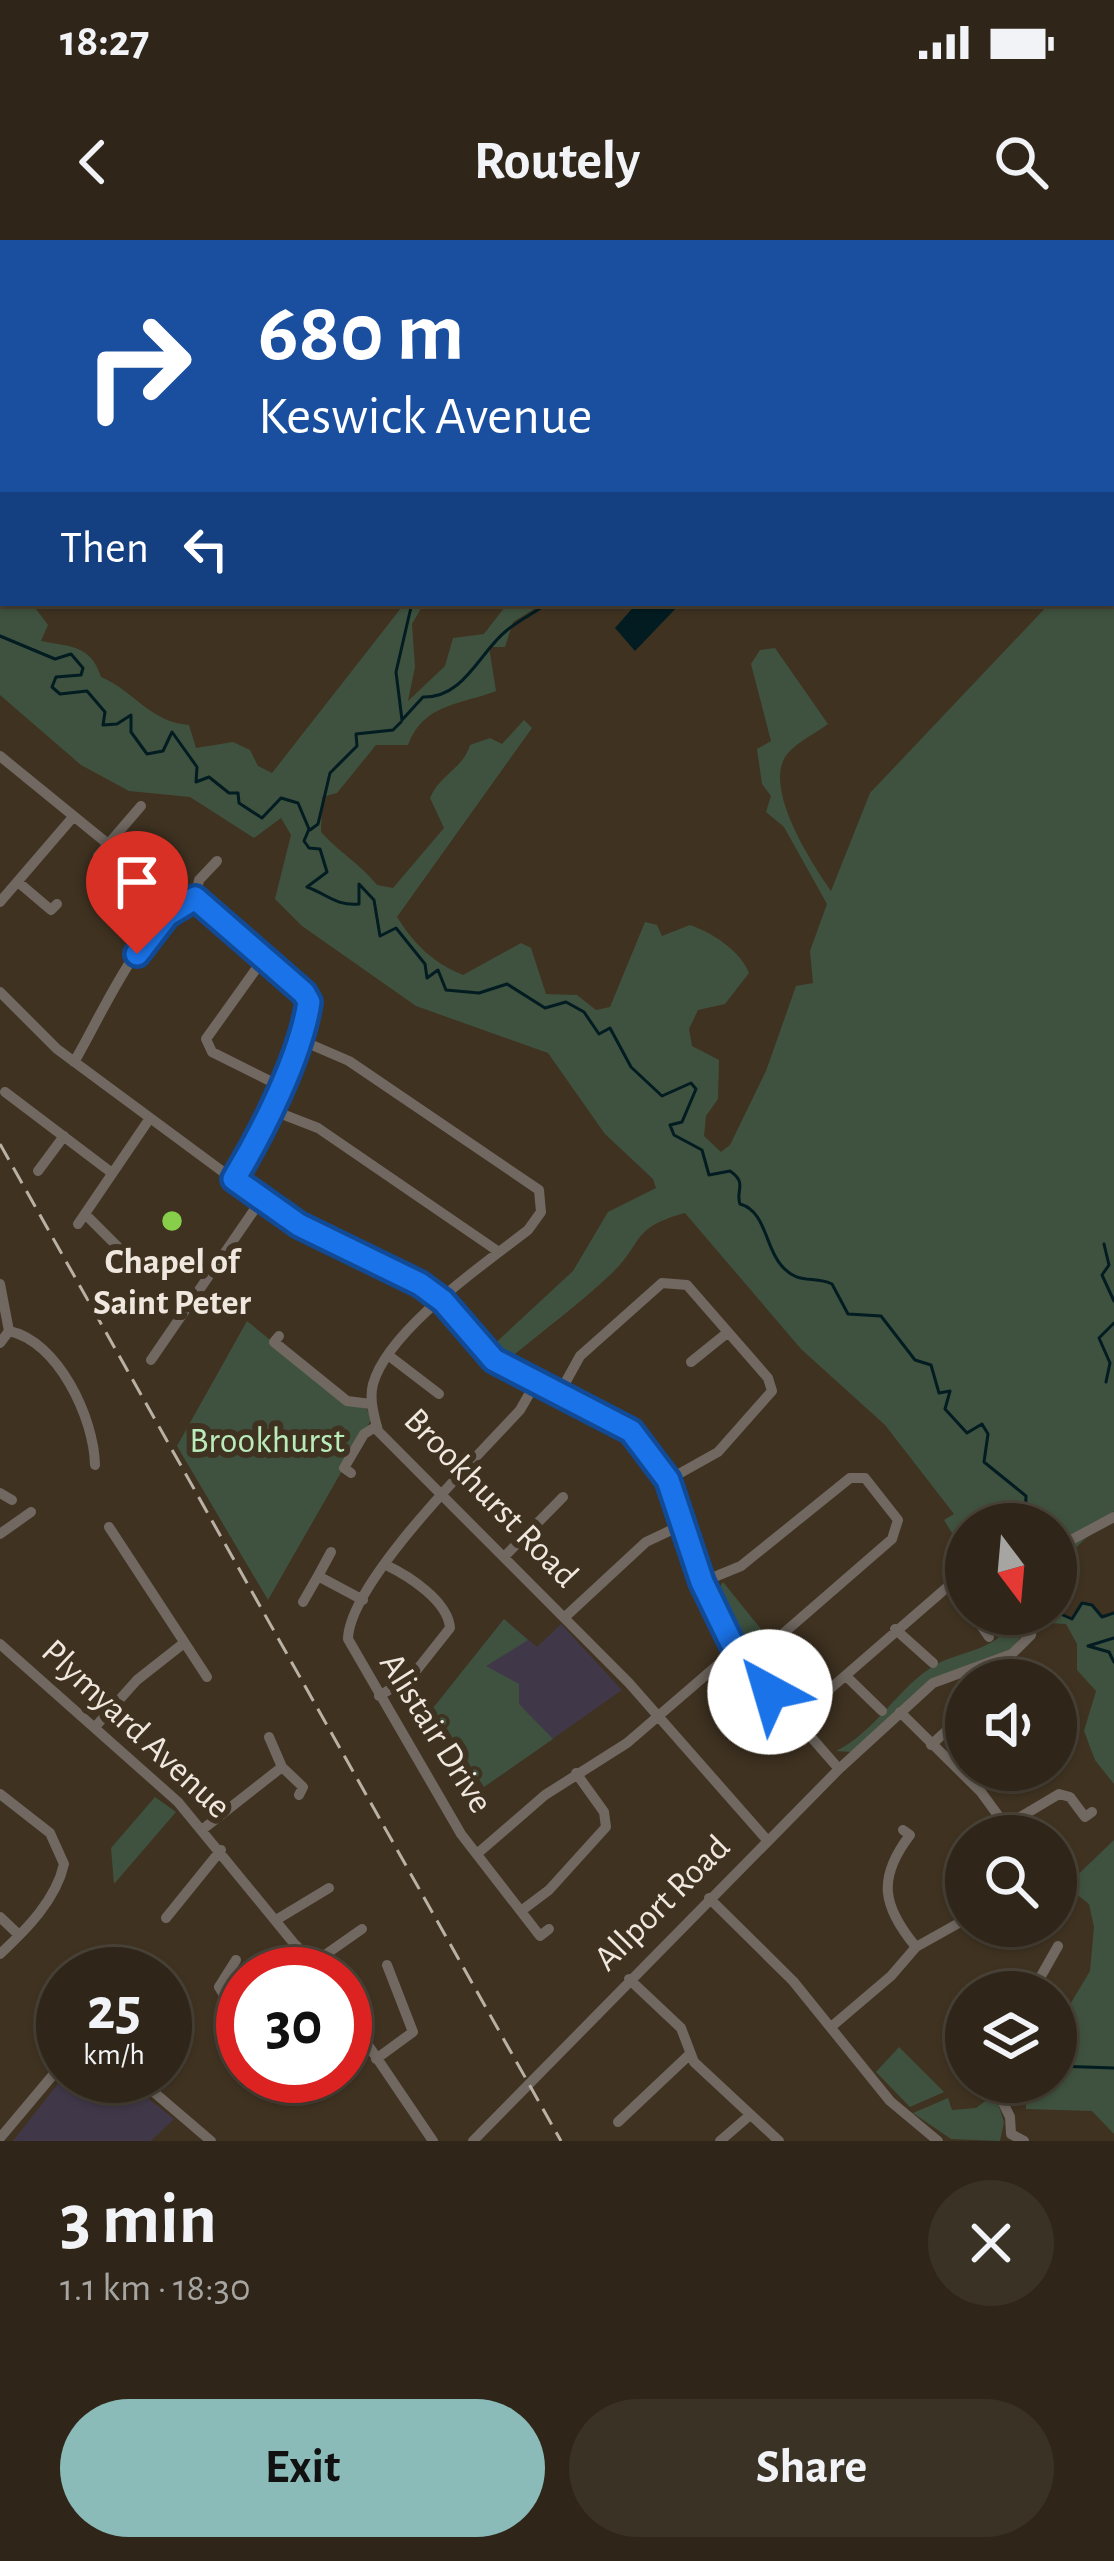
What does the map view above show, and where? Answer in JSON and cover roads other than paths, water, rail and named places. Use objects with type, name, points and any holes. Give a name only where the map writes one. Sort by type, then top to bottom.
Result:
[{"type":"street","points":[[0,774],[5,760],[108,844]]},
{"type":"street","points":[[98,856],[141,806]]},
{"type":"street","points":[[0,902],[73,817]]},
{"type":"street","points":[[195,898],[199,880],[217,861]]},
{"type":"street","points":[[18,882],[51,910]]},
{"type":"street","points":[[195,898],[309,1002],[269,1109],[234,1179]]},
{"type":"street","points":[[74,1062],[155,928],[180,903],[195,898]]},
{"type":"street","points":[[264,958],[206,1039],[212,1052],[278,1085]]},
{"type":"street","points":[[0,992],[33,1029],[74,1062],[261,1200],[443,1301],[484,1351],[535,1384],[631,1431],[668,1480],[702,1582],[735,1650],[838,1768]]},
{"type":"street","name":"Brookhurst Road","points":[[298,1039],[350,1060],[536,1185],[541,1199],[537,1220],[388,1355],[372,1388],[376,1426],[391,1449],[565,1617],[767,1840]]},
{"type":"street","points":[[12,1092],[112,1173]]},
{"type":"street","points":[[269,1109],[318,1128],[472,1228],[500,1252]]},
{"type":"street","points":[[124,1264],[130,1258],[82,1219],[150,1118]]},
{"type":"street","points":[[38,1172],[64,1136]]},
{"type":"street","points":[[152,1360],[261,1200]]},
{"type":"street","points":[[559,1394],[580,1356],[668,1280],[687,1285],[768,1378],[769,1399],[718,1452],[668,1480]]},
{"type":"street","points":[[0,1283],[9,1331],[0,1343]]},
{"type":"street","points":[[9,1331],[37,1342],[53,1360],[99,1456]]},
{"type":"street","points":[[691,1362],[727,1333]]},
{"type":"street","points":[[279,1336],[274,1342],[347,1401],[371,1404]]},
{"type":"street","points":[[388,1355],[433,1394]]},
{"type":"street","name":"Alistair Drive","points":[[535,1384],[520,1410],[399,1543],[363,1600],[348,1639],[478,1853],[540,1936]]},
{"type":"street","points":[[352,1473],[344,1468],[364,1434],[376,1426]]},
{"type":"street","points":[[702,1582],[741,1566],[850,1478],[866,1478],[898,1520],[892,1539],[748,1664]]},
{"type":"street","points":[[0,1493],[12,1501]]},
{"type":"street","points":[[504,1557],[563,1497]]},
{"type":"street","points":[[0,1534],[31,1512]]},
{"type":"street","points":[[1077,1537],[1114,1517]]},
{"type":"street","points":[[565,1617],[646,1542],[682,1526]]},
{"type":"street","points":[[109,1527],[207,1676]]},
{"type":"street","points":[[303,1602],[331,1552]]},
{"type":"street","points":[[380,1696],[412,1676],[450,1628],[447,1613],[411,1580],[386,1565]]},
{"type":"street","points":[[318,1576],[363,1600]]},
{"type":"street","points":[[793,1721],[945,1589]]},
{"type":"street","points":[[895,1629],[933,1663]]},
{"type":"street","name":"Allport Road","points":[[473,2141],[838,1768],[933,1683],[1012,1654],[1031,1635]]},
{"type":"street","points":[[95,1727],[136,1680],[184,1643]]},
{"type":"street","name":"Plymyard Avenue","points":[[2,1648],[203,1829],[297,1946]]},
{"type":"street","points":[[478,1853],[576,1773],[627,1743],[735,1650]]},
{"type":"street","points":[[845,1676],[881,1705]]},
{"type":"street","points":[[900,1712],[995,1815]]},
{"type":"street","points":[[931,1745],[945,1732]]},
{"type":"street","points":[[274,1739],[282,1766],[304,1788]]},
{"type":"street","points":[[203,1829],[282,1766]]},
{"type":"street","points":[[521,1911],[564,1876],[606,1827],[604,1812],[576,1773]]},
{"type":"street","points":[[0,1794],[50,1833],[64,1864],[57,1887],[0,1954]]},
{"type":"street","points":[[1031,1815],[1058,1794],[1070,1797],[1086,1816]]},
{"type":"street","points":[[910,1835],[892,1858],[884,1882],[891,1914],[916,1947]]},
{"type":"street","points":[[166,1918],[221,1850]]},
{"type":"street","points":[[276,1920],[329,1888]]},
{"type":"street","points":[[709,1898],[794,1981],[890,2101],[938,2141]]},
{"type":"street","points":[[0,1917],[19,1935]]},
{"type":"street","points":[[337,1947],[357,1926]]},
{"type":"street","points":[[831,2026],[891,1976],[916,1947],[945,1931]]},
{"type":"street","points":[[1047,1971],[1059,1953]]},
{"type":"street","points":[[376,2059],[413,2032],[403,1996],[383,1971]]},
{"type":"street","points":[[629,1979],[681,2029],[689,2055],[727,2086],[749,2116],[779,2141]]},
{"type":"street","points":[[372,2053],[433,2141]]},
{"type":"street","points":[[618,2122],[689,2055]]},
{"type":"street","points":[[1,2137],[36,2095]]},
{"type":"street","points":[[167,2103],[211,2141]]},
{"type":"street","points":[[1004,2103],[1009,2138],[1024,2141]]},
{"type":"street","points":[[720,2141],[749,2116]]},
{"type":"water","points":[[634,606],[678,606],[635,651],[615,628]]},
{"type":"waterway","points":[[411,606],[396,672],[402,720],[423,697],[460,682],[496,640],[544,606]]},
{"type":"waterway","points":[[0,636],[55,659],[71,654],[83,668],[81,675],[56,677],[52,687],[60,694],[87,691],[105,712],[103,725],[117,724],[131,715],[131,732],[147,754],[163,751],[172,732],[197,767],[196,782],[209,777],[229,793],[238,793],[239,803],[262,818],[281,798],[298,803],[309,829],[304,841],[309,848],[320,849],[327,872],[307,887],[337,901],[359,904],[359,884],[374,900],[380,936],[396,928],[425,964],[427,978],[438,970],[446,990],[479,993],[507,984],[545,1008],[566,1002],[584,1012],[599,1034],[610,1028],[631,1067],[662,1096],[691,1083],[696,1089],[682,1122],[670,1125],[674,1135],[702,1150],[709,1175],[730,1171],[735,1175],[740,1204],[755,1214],[787,1271],[832,1284],[848,1314],[881,1316],[915,1360],[931,1365],[939,1393],[950,1391],[945,1409],[967,1433],[982,1424],[988,1434],[984,1462],[1026,1496],[1026,1503]]},
{"type":"waterway","points":[[310,830],[318,824],[330,773],[357,746],[356,734],[393,730],[401,722]]},
{"type":"waterway","points":[[1104,1244],[1109,1265],[1102,1275],[1114,1301]]},
{"type":"waterway","points":[[1106,1382],[1110,1363],[1099,1338],[1114,1323]]},
{"type":"waterway","points":[[1077,1611],[1082,1603],[1092,1605],[1102,1617],[1114,1613]]},
{"type":"waterway","points":[[1114,1638],[1088,1646],[1109,1652],[1114,1662]]},
{"type":"waterway","points":[[1077,2067],[1114,2068]]},
{"type":"railway","points":[[0,1144],[561,2141]]},
{"type":"place","name":"Chapel of Saint Peter","points":[[172,1221]]},
{"type":"park label","name":"Brookhurst","points":[[267,1441]]}]
